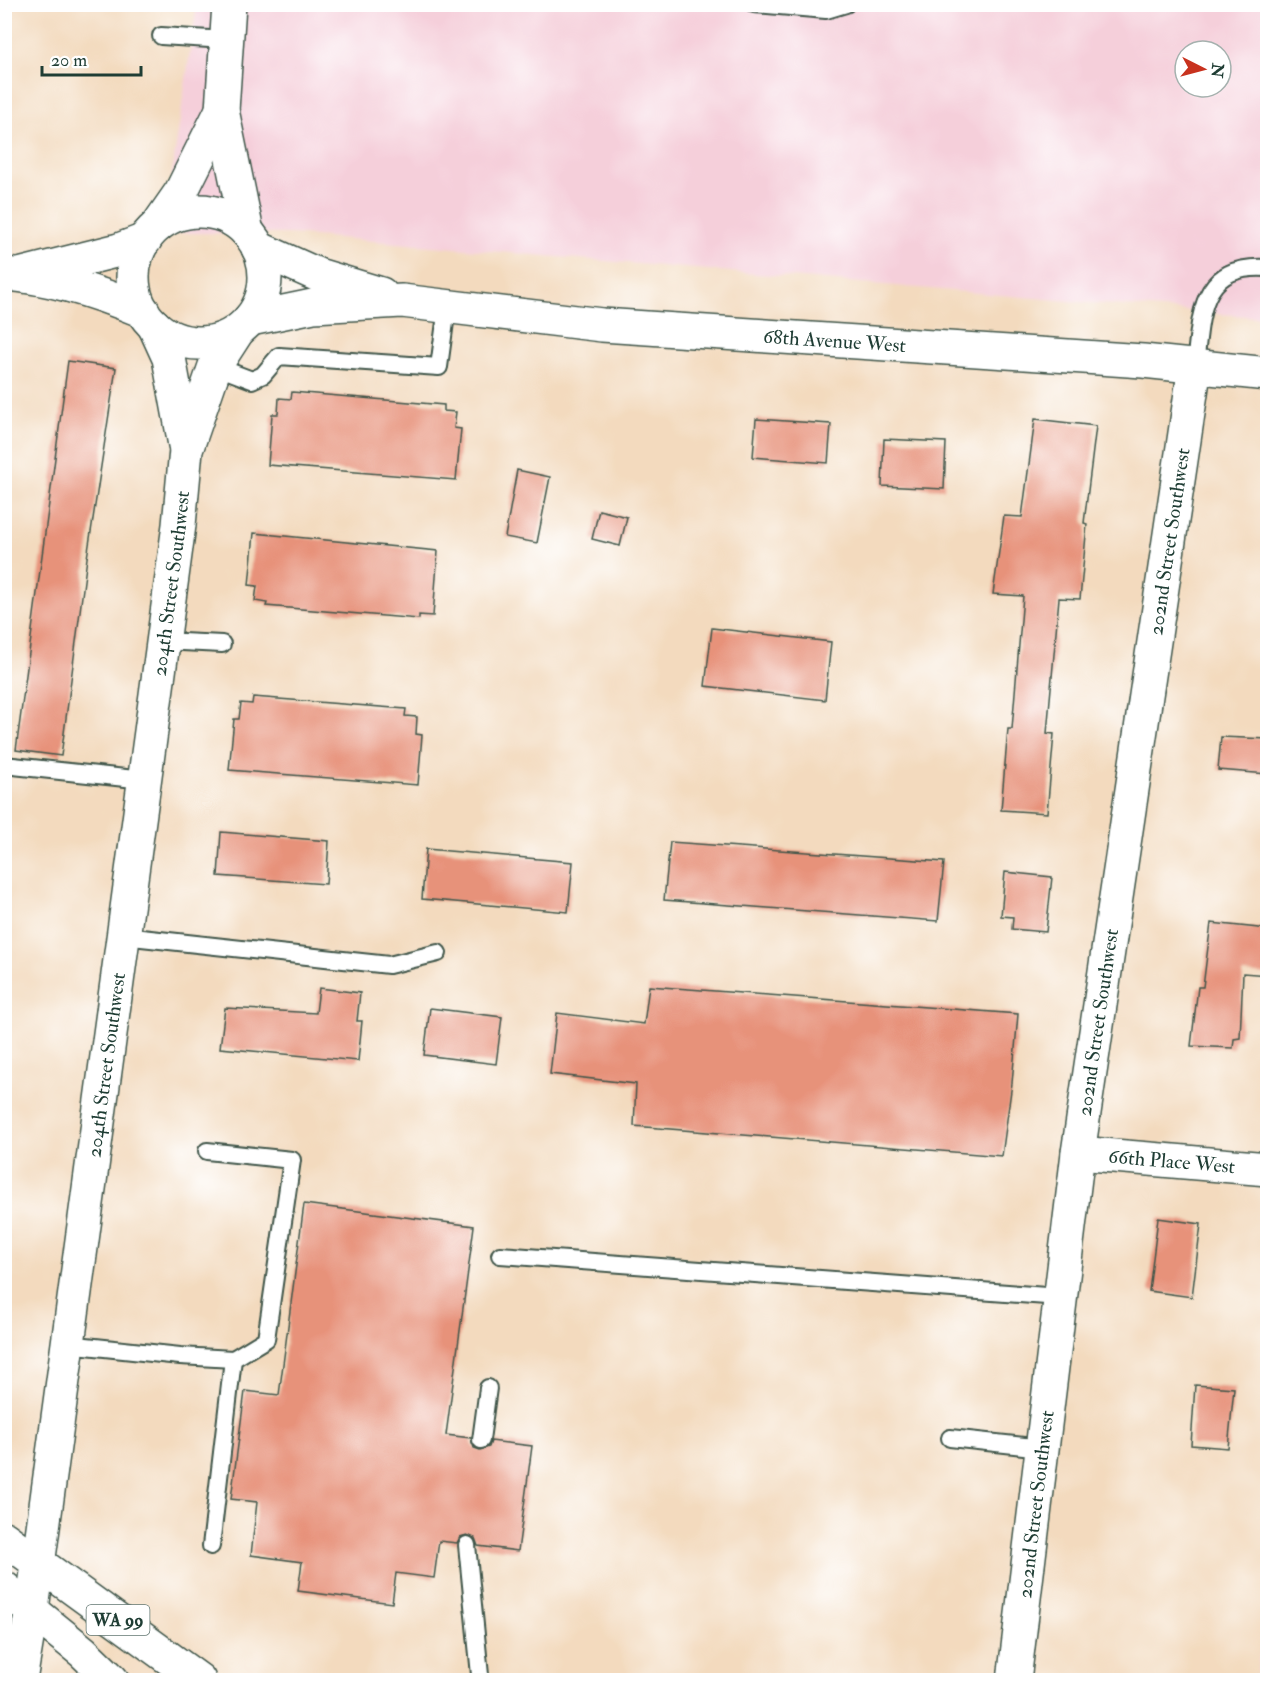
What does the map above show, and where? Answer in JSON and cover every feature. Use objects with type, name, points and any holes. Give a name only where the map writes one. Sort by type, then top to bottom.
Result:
[{"type":"main road","points":[[12,275],[113,298],[148,318],[169,336],[186,342],[203,343],[221,340],[244,325],[260,303],[265,285],[264,266],[253,240],[222,110],[229,4]]},
{"type":"main road","points":[[148,318],[135,294],[134,275],[137,256],[181,192],[222,110]]},
{"type":"main road","points":[[12,275],[119,250],[152,233],[175,216],[204,212],[232,220],[253,240]]},
{"type":"main road","name":"68th Avenue West","points":[[253,240],[318,275],[402,301],[447,307],[602,325],[1195,366],[1268,374]]},
{"type":"main road","name":"68th Avenue West","points":[[244,325],[313,306],[402,301]]},
{"type":"main road","name":"204th Street Southwest","points":[[148,318],[169,358],[186,450]]},
{"type":"main road","name":"204th Street Southwest","points":[[21,1680],[179,525],[186,450],[215,366],[244,325]]},
{"type":"main road","name":"202nd Street Southwest","points":[[1014,1680],[1078,1153],[1195,366]]},
{"type":"main road","name":"66th Place West","points":[[1078,1153],[1268,1169]]},
{"type":"main road","name":"WA 99","points":[[4,1538],[199,1680]]},
{"type":"main road","name":"WA 99","points":[[4,1588],[83,1652],[112,1680]]},
{"type":"lane","points":[[754,4],[826,10],[846,4]]},
{"type":"lane","points":[[161,36],[226,40]]},
{"type":"lane","points":[[1195,366],[1201,320],[1213,283],[1229,273],[1251,266],[1268,268]]},
{"type":"lane","points":[[215,366],[252,380],[263,375],[279,356],[439,367],[447,307]]},
{"type":"lane","points":[[162,641],[222,645]]},
{"type":"lane","points":[[4,765],[144,780]]},
{"type":"lane","points":[[123,936],[389,965],[438,953]]},
{"type":"lane","points":[[67,1344],[232,1359],[266,1339],[292,1160],[207,1150]]},
{"type":"lane","points":[[500,1254],[1060,1297]]},
{"type":"lane","points":[[211,1546],[232,1359]]},
{"type":"lane","points":[[481,1440],[488,1388]]},
{"type":"lane","points":[[950,1438],[1042,1448]]},
{"type":"lane","points":[[467,1545],[480,1675]]},
{"type":"shaded area","points":[[197,5],[1267,5],[1267,318],[291,234],[163,233]]},
{"type":"shaded area","points":[[1265,1620],[1268,1620],[1267,1680],[1256,1680]]},
{"type":"building","points":[[68,361],[116,368],[87,558],[61,756],[16,750]]},
{"type":"building","points":[[292,392],[444,405],[444,411],[456,412],[454,428],[461,429],[456,480],[268,465],[272,414],[278,414],[279,398],[291,399]]},
{"type":"building","points":[[756,419],[831,424],[828,463],[753,457]]},
{"type":"building","points":[[1035,419],[1096,426],[1084,523],[1087,524],[1080,599],[1059,598],[1047,733],[1054,734],[1047,813],[1001,810],[1008,729],[1012,729],[1023,596],[993,594],[1004,516],[1022,517]]},
{"type":"building","points":[[884,439],[946,442],[944,489],[882,486]]},
{"type":"building","points":[[517,470],[550,477],[537,543],[505,537]]},
{"type":"building","points":[[599,510],[627,517],[620,546],[592,539]]},
{"type":"building","points":[[254,533],[438,551],[433,616],[419,615],[419,619],[266,606],[267,603],[255,601],[257,586],[249,585]]},
{"type":"building","points":[[712,628],[831,642],[825,700],[705,686]]},
{"type":"building","points":[[253,697],[406,709],[405,716],[417,717],[416,734],[422,735],[418,785],[229,770],[234,719],[239,719],[241,703],[252,704]]},
{"type":"building","points":[[1221,737],[1268,739],[1268,774],[1218,770]]},
{"type":"building","points":[[221,832],[329,841],[326,884],[218,876]]},
{"type":"building","points":[[670,842],[944,862],[938,921],[664,900]]},
{"type":"building","points":[[426,849],[573,862],[568,912],[422,899]]},
{"type":"building","points":[[1005,872],[1052,877],[1046,932],[1012,929],[1013,917],[1001,916]]},
{"type":"building","points":[[1211,923],[1268,929],[1268,975],[1243,973],[1240,1038],[1234,1039],[1233,1048],[1191,1046],[1198,987],[1203,987]]},
{"type":"building","points":[[649,986],[1018,1014],[1002,1156],[634,1126],[636,1084],[550,1074],[557,1013],[644,1024]]},
{"type":"building","points":[[319,988],[360,993],[357,1021],[362,1021],[358,1061],[220,1048],[225,1008],[316,1013]]},
{"type":"building","points":[[430,1008],[502,1017],[496,1064],[424,1055]]},
{"type":"building","points":[[304,1204],[474,1226],[446,1435],[471,1438],[474,1448],[480,1450],[489,1447],[491,1441],[532,1446],[518,1551],[478,1546],[475,1538],[467,1535],[460,1537],[457,1543],[439,1541],[434,1578],[396,1573],[392,1603],[298,1591],[302,1562],[251,1555],[257,1502],[231,1499],[245,1391],[279,1395]]},
{"type":"building","points":[[1158,1218],[1201,1224],[1192,1297],[1149,1291]]},
{"type":"building","points":[[1195,1385],[1234,1388],[1228,1448],[1191,1445]]}]
